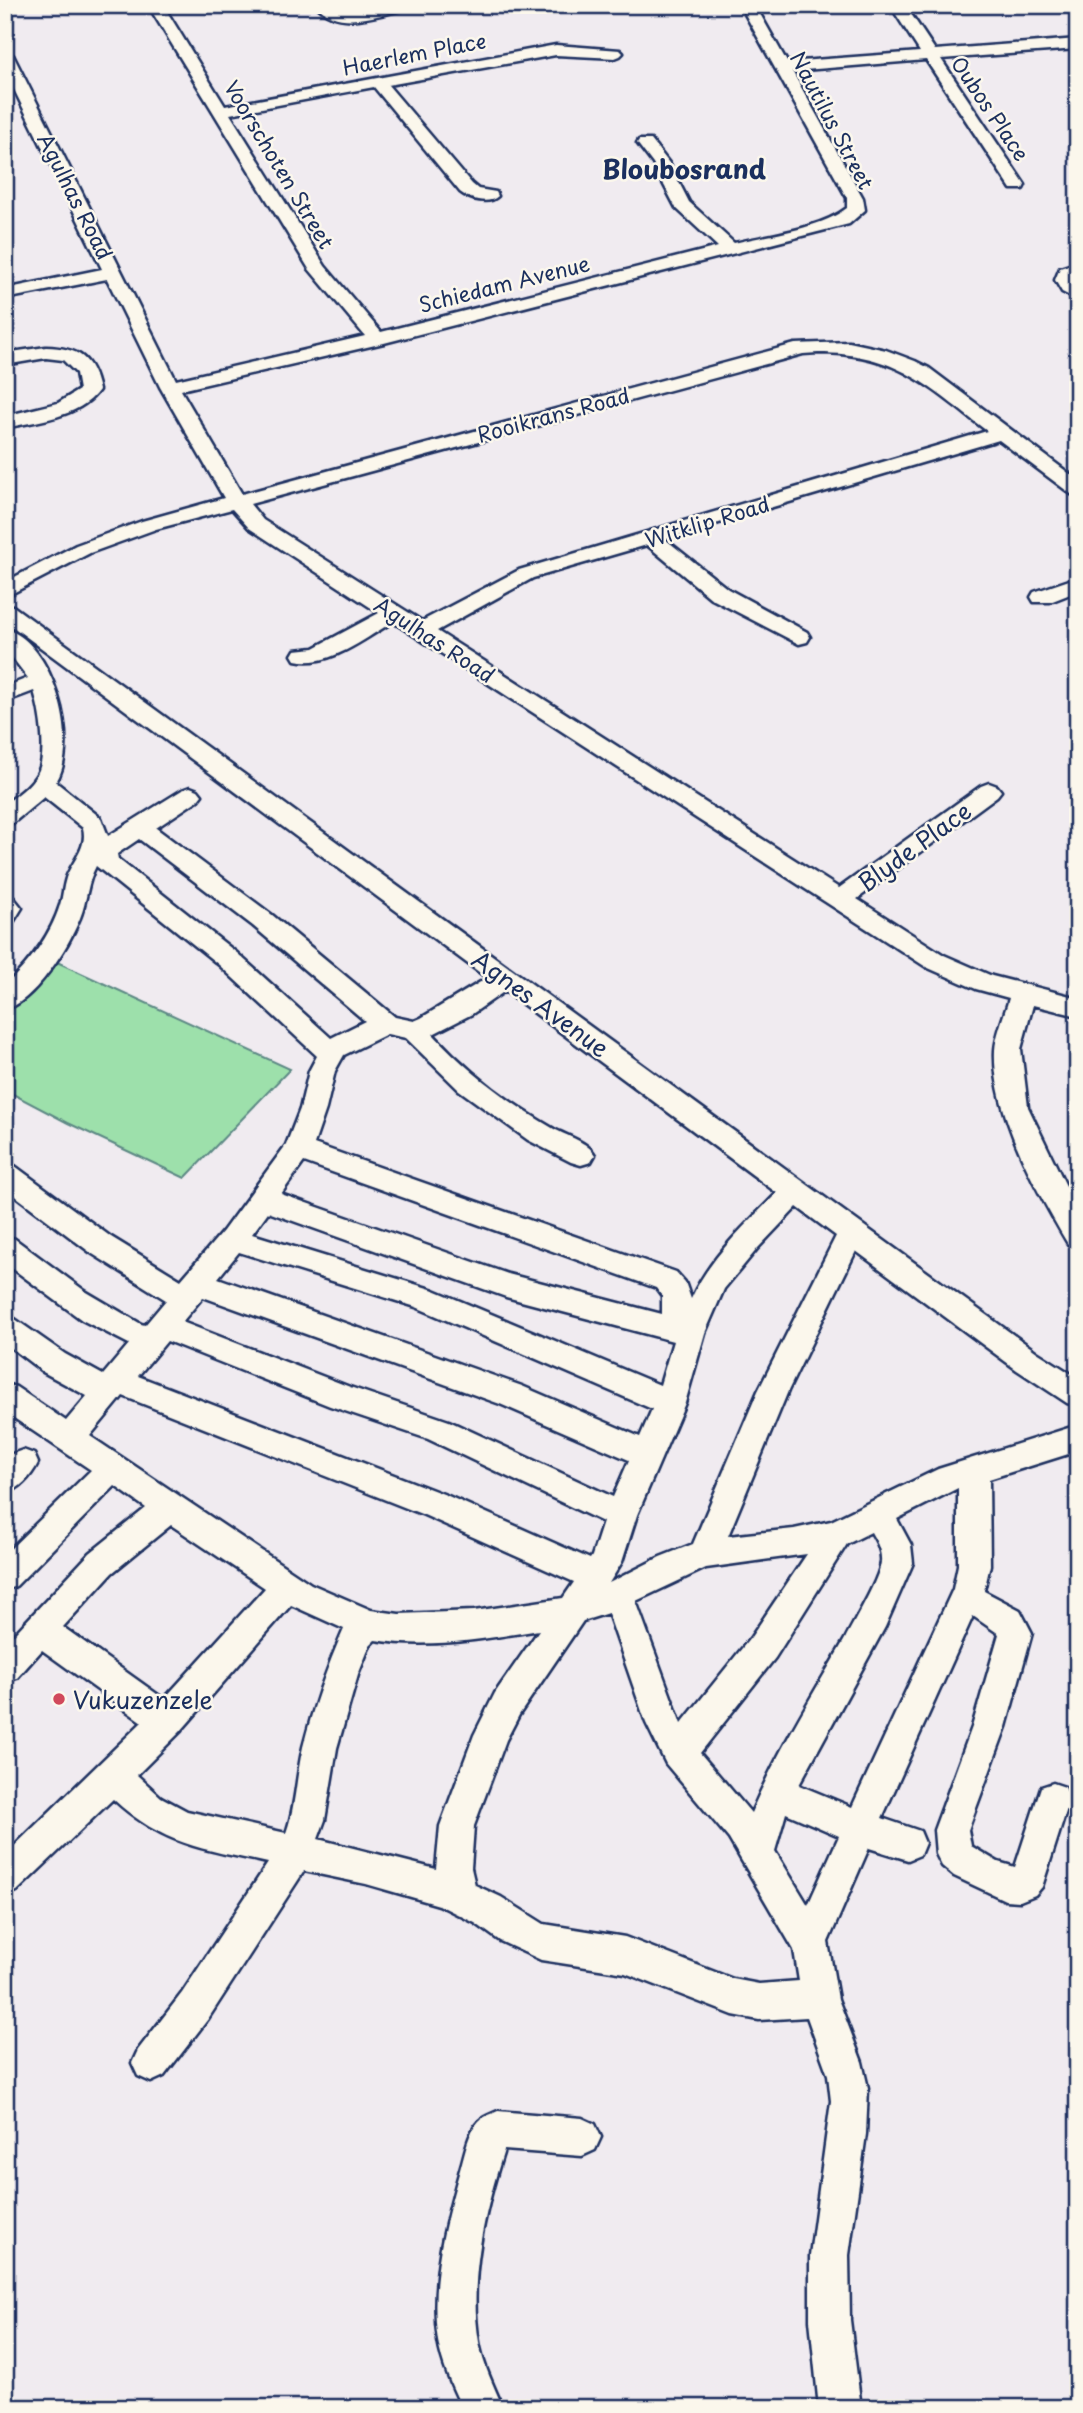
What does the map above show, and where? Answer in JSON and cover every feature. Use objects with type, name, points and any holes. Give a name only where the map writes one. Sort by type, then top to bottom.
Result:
[{"type":"street","name":"Voorschoten Street","points":[[155,5],[318,269],[377,339]]},
{"type":"street","points":[[323,5],[331,12],[343,14],[406,5]]},
{"type":"street","name":"Nautilus Street","points":[[747,5],[855,198],[856,210],[849,217]]},
{"type":"street","name":"Oubos Place","points":[[897,5],[1017,184]]},
{"type":"street","points":[[781,67],[1078,44]]},
{"type":"street","name":"Haerlem Place","points":[[222,111],[556,50],[615,53]]},
{"type":"street","name":"Agulhas Road","points":[[5,55],[170,387],[236,501],[270,535],[422,630],[838,900],[951,969],[985,983],[1078,1007]]},
{"type":"street","points":[[378,82],[466,188],[473,194],[490,196]]},
{"type":"street","points":[[645,143],[661,163],[682,204],[729,248]]},
{"type":"street","name":"Schiedam Avenue","points":[[170,387],[377,339],[824,226],[849,217]]},
{"type":"street","points":[[1078,267],[1066,272],[1064,280],[1068,288],[1078,295]]},
{"type":"street","points":[[5,293],[114,272]]},
{"type":"street","name":"Rooikrans Road","points":[[5,591],[43,569],[108,539],[236,501],[787,350],[815,347],[873,352],[906,363],[922,372],[1078,490]]},
{"type":"street","points":[[5,359],[54,351],[72,355],[82,368],[89,390],[82,400],[5,422]]},
{"type":"street","name":"Witklip Road","points":[[422,630],[526,574],[1001,433]]},
{"type":"street","points":[[651,538],[720,594],[799,637]]},
{"type":"street","points":[[1042,597],[1078,583]]},
{"type":"street","name":"Agnes Avenue","points":[[5,611],[1046,1375],[1078,1394]]},
{"type":"street","points":[[303,655],[319,654],[394,613]]},
{"type":"street","points":[[5,636],[28,658],[42,680],[52,709],[53,734],[51,767],[42,783],[5,817]]},
{"type":"street","points":[[5,695],[42,680]]},
{"type":"street","points":[[5,1001],[46,958],[70,911],[77,881],[96,844],[98,833],[93,824],[42,783]]},
{"type":"street","name":"Blyde Place","points":[[838,900],[989,791]]},
{"type":"street","points":[[190,794],[108,848],[104,857],[106,862],[228,959],[330,1054]]},
{"type":"street","points":[[139,827],[262,920],[387,1026]]},
{"type":"street","points":[[5,904],[10,908],[5,915]]},
{"type":"street","points":[[70,1438],[189,1289],[233,1239],[298,1149],[330,1054],[351,1037],[387,1026],[414,1030],[446,1017],[506,978]]},
{"type":"street","points":[[1024,992],[1007,1049],[1015,1107],[1060,1206],[1078,1236]]},
{"type":"street","points":[[414,1030],[432,1051],[462,1077],[537,1132],[581,1155]]},
{"type":"street","points":[[298,1149],[666,1280],[677,1295],[682,1331],[670,1403],[621,1515],[610,1552],[607,1586],[678,1753],[741,1827],[810,1942],[818,1971],[819,1998],[841,2053],[850,2099],[831,2233],[828,2291],[831,2344],[840,2408]]},
{"type":"street","points":[[5,1173],[101,1245],[189,1289],[511,1395],[649,1455]]},
{"type":"street","points":[[682,1331],[713,1282],[748,1240],[796,1191]]},
{"type":"street","points":[[262,1199],[506,1285],[682,1331]]},
{"type":"street","points":[[705,1555],[730,1487],[786,1358],[852,1232]]},
{"type":"street","points":[[233,1239],[424,1298],[670,1403]]},
{"type":"street","points":[[5,1247],[99,1316],[125,1331],[156,1332],[190,1339],[341,1397],[438,1430],[621,1515]]},
{"type":"street","points":[[5,1327],[54,1363],[435,1505],[607,1586]]},
{"type":"street","points":[[5,1396],[114,1467],[169,1508],[288,1587],[368,1624],[399,1629],[474,1626],[530,1620],[570,1611],[607,1586],[705,1555],[794,1543],[836,1534],[878,1515],[921,1490],[1078,1438]]},
{"type":"street","points":[[5,1576],[114,1467]]},
{"type":"street","points":[[810,1942],[965,1599],[974,1565],[974,1471]]},
{"type":"street","points":[[5,1667],[114,1551],[169,1508]]},
{"type":"street","points":[[757,1854],[767,1816],[777,1792],[874,1617],[897,1563],[897,1553],[878,1515]]},
{"type":"street","points":[[678,1753],[737,1682],[808,1582],[836,1534]]},
{"type":"street","points":[[5,1879],[168,1721],[288,1587]]},
{"type":"street","points":[[965,1599],[1006,1618],[1013,1624],[1016,1633],[989,1727],[951,1830],[954,1854],[970,1867],[1013,1884],[1021,1884],[1029,1878],[1053,1799]]},
{"type":"street","points":[[459,1895],[453,1868],[454,1845],[461,1809],[477,1768],[507,1704],[570,1611]]},
{"type":"street","points":[[151,2063],[195,2006],[295,1853],[308,1819],[320,1748],[341,1675],[349,1651],[368,1624]]},
{"type":"street","points":[[40,1629],[168,1721]]},
{"type":"street","points":[[113,1776],[149,1809],[181,1827],[366,1867],[459,1895],[541,1942],[625,1955],[733,1997],[759,2002],[819,1998]]},
{"type":"street","points":[[777,1792],[860,1828],[908,1843]]},
{"type":"street","points":[[483,2408],[464,2361],[456,2328],[455,2304],[459,2246],[485,2148],[491,2135],[498,2130],[582,2137]]},
{"type":"green space","points":[[57,962],[290,1069],[185,1178],[5,1090],[5,1009]]},
{"type":"place","name":"Vukuzenzele","points":[[59,1699]]},
{"type":"district","name":"Bloubosrand","points":[[684,168]]}]
